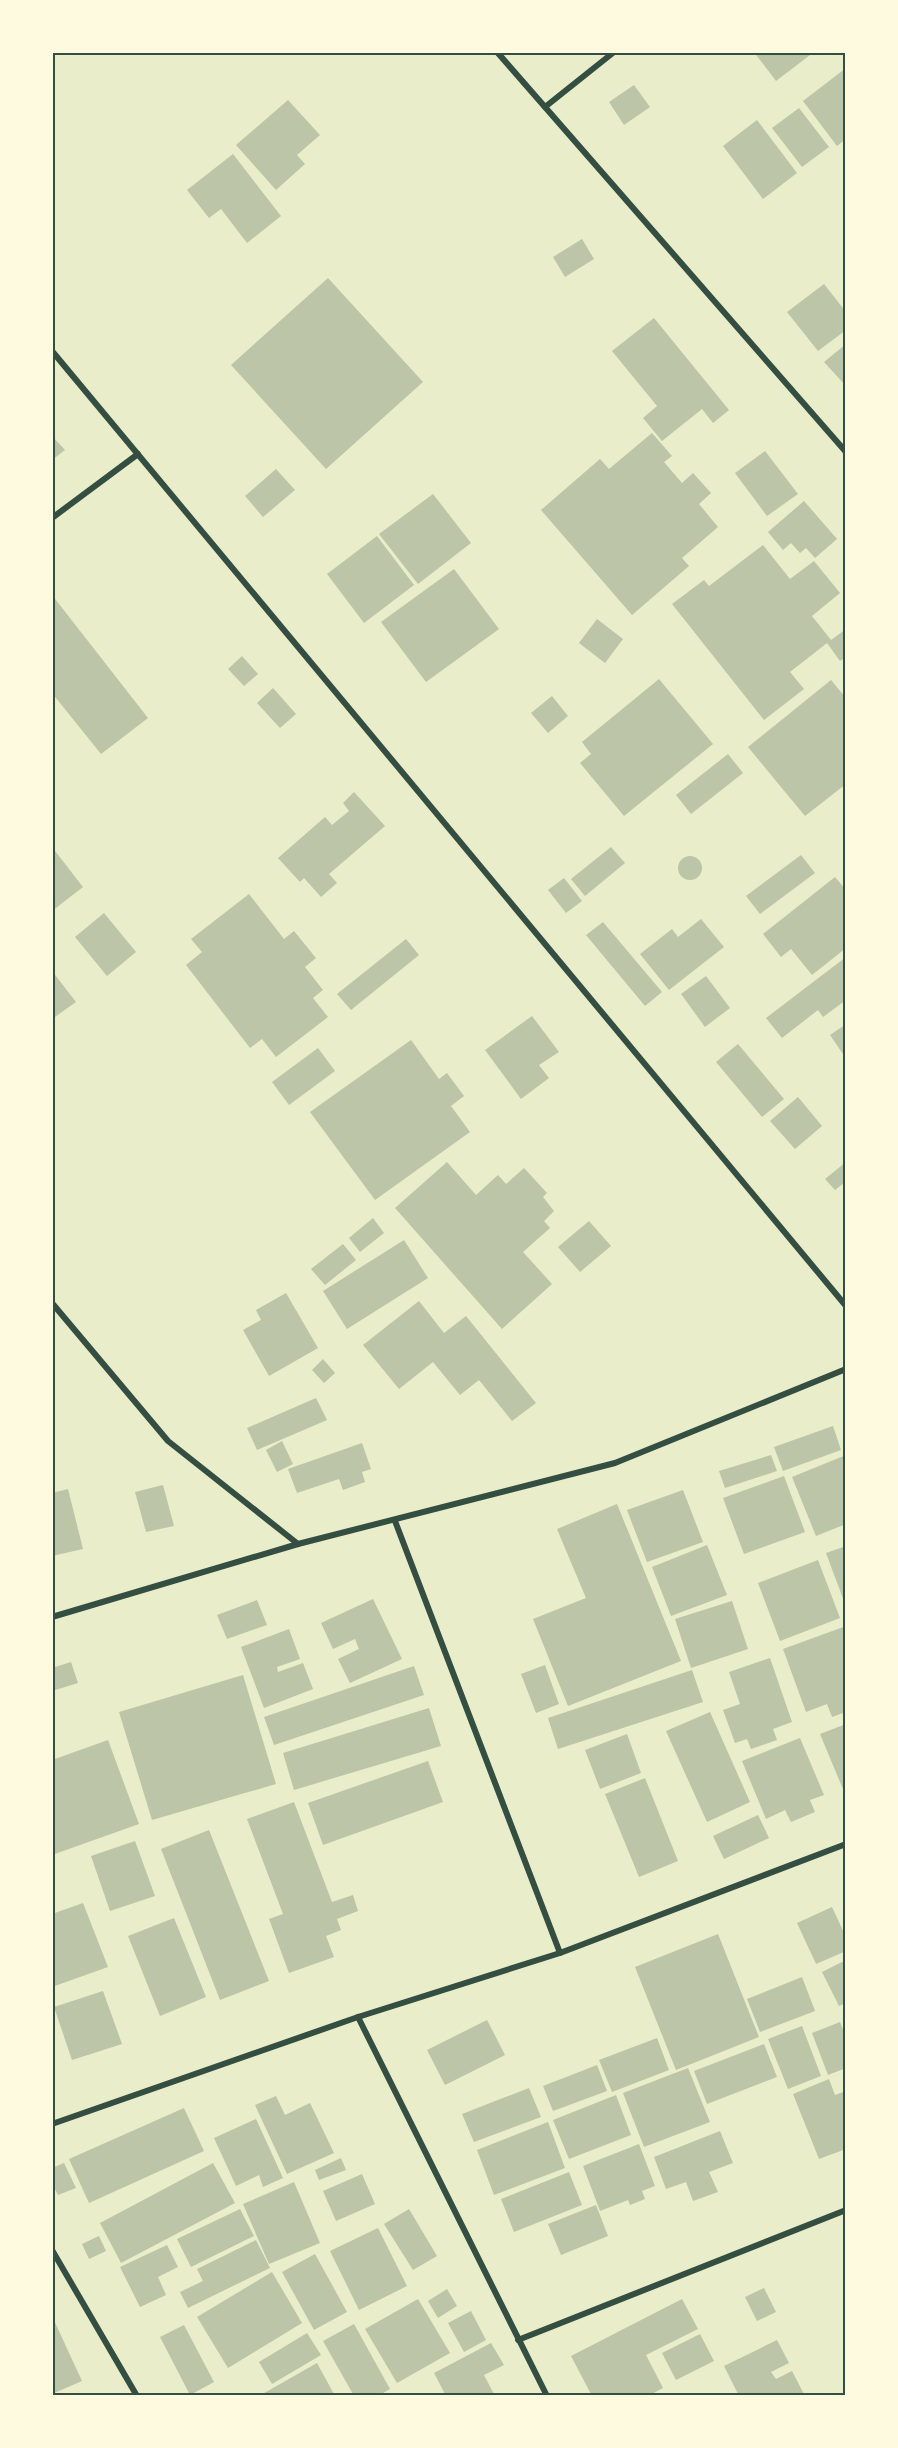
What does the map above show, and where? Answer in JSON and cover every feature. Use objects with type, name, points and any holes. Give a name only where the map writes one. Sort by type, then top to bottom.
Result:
[{"type":"street","points":[[497,52],[846,452]]},
{"type":"street","points":[[545,107],[614,52]]},
{"type":"street","points":[[52,351],[846,1306]]},
{"type":"street","points":[[52,518],[138,454]]},
{"type":"street","points":[[52,1303],[168,1441],[298,1544]]},
{"type":"street","points":[[52,1617],[298,1544],[615,1463],[846,1369]]},
{"type":"street","points":[[395,1521],[560,1953]]},
{"type":"street","points":[[52,2124],[358,2017],[560,1953],[846,1844]]},
{"type":"street","points":[[358,2017],[547,2396]]},
{"type":"street","points":[[518,2340],[846,2210]]},
{"type":"street","points":[[52,2250],[137,2396]]},
{"type":"building","points":[[754,52],[814,52],[776,81]]},
{"type":"building","points":[[846,68],[846,139],[837,146],[803,101]]},
{"type":"building","points":[[634,85],[650,107],[624,125],[609,102]]},
{"type":"building","points":[[288,100],[320,135],[297,155],[305,164],[276,190],[236,145]]},
{"type":"building","points":[[799,108],[829,147],[802,167],[772,128]]},
{"type":"building","points":[[757,120],[797,173],[763,199],[723,146]]},
{"type":"building","points":[[233,154],[281,216],[247,243],[221,209],[209,218],[187,190]]},
{"type":"building","points":[[582,239],[594,259],[565,277],[553,257]]},
{"type":"building","points":[[328,278],[423,382],[326,469],[231,365]]},
{"type":"building","points":[[824,284],[846,312],[846,330],[818,351],[787,312]]},
{"type":"building","points":[[654,318],[729,410],[713,423],[702,409],[662,441],[643,418],[657,406],[612,351]]},
{"type":"building","points":[[846,344],[846,386],[824,362]]},
{"type":"building","points":[[652,433],[672,456],[664,462],[682,483],[693,473],[711,493],[699,504],[718,527],[682,558],[689,566],[632,615],[541,510],[600,459],[609,469]]},
{"type":"building","points":[[52,436],[65,450],[52,460]]},
{"type":"building","points":[[765,451],[798,494],[767,516],[735,473]]},
{"type":"building","points":[[276,469],[295,490],[263,517],[245,496]]},
{"type":"building","points":[[433,494],[471,543],[418,584],[379,534]]},
{"type":"building","points":[[804,501],[837,539],[815,558],[806,548],[800,553],[791,543],[783,550],[768,532]]},
{"type":"building","points":[[377,536],[414,585],[364,623],[327,574]]},
{"type":"building","points":[[763,545],[790,579],[814,561],[840,593],[812,616],[831,640],[846,629],[846,657],[840,661],[827,643],[790,672],[804,689],[764,720],[672,604],[704,580],[709,586]]},
{"type":"building","points":[[454,569],[499,629],[426,682],[381,622]]},
{"type":"building","points":[[52,595],[148,718],[101,754],[52,693]]},
{"type":"building","points":[[597,619],[623,639],[605,663],[579,643]]},
{"type":"building","points":[[242,656],[258,674],[244,686],[228,669]]},
{"type":"building","points":[[659,679],[713,744],[624,816],[580,763],[591,754],[582,742]]},
{"type":"building","points":[[831,680],[846,698],[846,784],[805,816],[748,747]]},
{"type":"building","points":[[273,688],[296,714],[280,728],[257,703]]},
{"type":"building","points":[[552,696],[568,716],[548,733],[531,713]]},
{"type":"building","points":[[728,754],[743,773],[691,814],[676,795]]},
{"type":"building","points":[[354,792],[385,826],[329,874],[337,883],[321,897],[304,878],[300,882],[278,858],[325,817],[332,825],[349,811],[343,803]]},
{"type":"building","points":[[52,847],[83,887],[52,911]]},
{"type":"building","points":[[611,847],[625,863],[585,896],[571,879]]},
{"type":"building","points":[[801,855],[815,873],[760,914],[746,896]]},
{"type":"building","points":[[690,856],[695,857],[701,863],[701,873],[695,879],[690,880],[685,879],[679,873],[678,868],[679,863],[685,857]]},
{"type":"building","points":[[835,877],[846,890],[846,948],[812,975],[791,949],[781,957],[763,934]]},
{"type":"building","points":[[564,878],[582,901],[566,913],[548,890]]},
{"type":"building","points":[[249,894],[284,939],[294,931],[316,958],[305,967],[323,990],[313,998],[328,1017],[276,1057],[262,1039],[250,1048],[186,965],[202,952],[191,939]]},
{"type":"building","points":[[104,913],[136,952],[107,976],[75,937]]},
{"type":"building","points":[[701,919],[724,947],[669,990],[640,954],[672,929],[678,937]]},
{"type":"building","points":[[603,922],[662,992],[645,1006],[586,935]]},
{"type":"building","points":[[406,939],[419,955],[351,1010],[337,994]]},
{"type":"building","points":[[846,957],[846,1000],[823,1017],[818,1010],[782,1038],[766,1018]]},
{"type":"building","points":[[52,971],[76,1002],[52,1019]]},
{"type":"building","points":[[706,976],[730,1008],[705,1027],[681,994]]},
{"type":"building","points":[[532,1016],[559,1052],[539,1065],[549,1078],[521,1099],[485,1050]]},
{"type":"building","points":[[846,1024],[846,1052],[843,1054],[830,1035]]},
{"type":"building","points":[[411,1040],[439,1079],[447,1073],[464,1096],[451,1106],[470,1132],[375,1200],[310,1112]]},
{"type":"building","points":[[738,1044],[784,1099],[762,1117],[716,1062]]},
{"type":"building","points":[[318,1048],[335,1071],[289,1105],[272,1082]]},
{"type":"building","points":[[798,1097],[822,1126],[795,1149],[770,1121]]},
{"type":"building","points":[[447,1162],[476,1195],[498,1175],[506,1184],[524,1168],[547,1193],[543,1197],[554,1211],[544,1221],[550,1228],[523,1252],[552,1284],[502,1329],[395,1208]]},
{"type":"building","points":[[846,1162],[846,1185],[844,1183],[835,1190],[825,1179]]},
{"type":"building","points":[[373,1218],[384,1233],[360,1252],[349,1238]]},
{"type":"building","points":[[589,1221],[611,1246],[580,1272],[558,1247]]},
{"type":"building","points":[[404,1240],[428,1278],[347,1329],[323,1291]]},
{"type":"building","points":[[343,1244],[356,1260],[325,1285],[311,1269]]},
{"type":"building","points":[[286,1293],[318,1348],[269,1376],[243,1330],[261,1320],[256,1310]]},
{"type":"building","points":[[419,1301],[444,1333],[466,1316],[536,1403],[512,1421],[479,1380],[460,1395],[433,1362],[399,1389],[363,1345]]},
{"type":"building","points":[[323,1359],[335,1373],[324,1383],[312,1370]]},
{"type":"building","points":[[316,1398],[327,1420],[257,1450],[247,1428]]},
{"type":"building","points":[[833,1426],[841,1450],[783,1471],[774,1447]]},
{"type":"building","points":[[282,1441],[293,1464],[277,1472],[266,1450]]},
{"type":"building","points":[[362,1443],[371,1469],[362,1472],[365,1482],[343,1490],[339,1479],[297,1493],[288,1469]]},
{"type":"building","points":[[771,1455],[777,1471],[725,1488],[719,1471]]},
{"type":"building","points":[[846,1455],[846,1524],[816,1536],[792,1477]]},
{"type":"building","points":[[784,1476],[805,1532],[744,1554],[723,1498]]},
{"type":"building","points":[[163,1485],[174,1526],[146,1532],[135,1492]]},
{"type":"building","points":[[68,1489],[83,1549],[52,1556],[52,1493]]},
{"type":"building","points":[[683,1490],[703,1542],[647,1562],[627,1510]]},
{"type":"building","points":[[617,1504],[681,1661],[568,1706],[533,1619],[586,1598],[557,1529]]},
{"type":"building","points":[[707,1545],[727,1595],[671,1616],[652,1567]]},
{"type":"building","points":[[846,1546],[846,1604],[845,1604],[826,1553]]},
{"type":"building","points":[[818,1560],[840,1618],[780,1641],[758,1583]]},
{"type":"building","points":[[373,1599],[402,1659],[350,1683],[338,1659],[359,1649],[355,1639],[333,1649],[321,1623]]},
{"type":"building","points":[[257,1600],[267,1625],[227,1639],[217,1615]]},
{"type":"building","points":[[732,1601],[748,1649],[691,1668],[675,1619]]},
{"type":"building","points":[[846,1626],[846,1712],[832,1717],[827,1704],[806,1712],[783,1649]]},
{"type":"building","points":[[289,1629],[300,1659],[277,1667],[278,1672],[303,1663],[313,1689],[264,1708],[241,1647]]},
{"type":"building","points":[[770,1658],[792,1722],[773,1729],[777,1740],[751,1749],[747,1739],[735,1743],[723,1710],[740,1704],[729,1672]]},
{"type":"building","points":[[71,1662],[78,1683],[52,1691],[52,1668]]},
{"type":"building","points":[[545,1665],[559,1704],[536,1713],[521,1674]]},
{"type":"building","points":[[414,1666],[424,1695],[274,1745],[264,1717]]},
{"type":"building","points":[[692,1670],[703,1702],[558,1749],[548,1718]]},
{"type":"building","points":[[243,1675],[276,1784],[152,1820],[119,1712]]},
{"type":"building","points":[[429,1708],[441,1746],[294,1790],[283,1753]]},
{"type":"building","points":[[710,1712],[750,1802],[707,1822],[666,1731]]},
{"type":"building","points":[[846,1724],[846,1794],[845,1794],[820,1734]]},
{"type":"building","points":[[627,1734],[641,1773],[600,1789],[585,1750]]},
{"type":"building","points":[[800,1738],[824,1795],[810,1800],[815,1812],[791,1822],[785,1810],[766,1819],[742,1761]]},
{"type":"building","points":[[108,1740],[139,1824],[52,1855],[52,1760]]},
{"type":"building","points":[[428,1761],[443,1802],[323,1845],[308,1803]]},
{"type":"building","points":[[645,1778],[678,1861],[639,1877],[605,1794]]},
{"type":"building","points":[[294,1802],[332,1902],[353,1895],[358,1911],[337,1919],[341,1930],[326,1936],[334,1957],[289,1973],[269,1919],[283,1914],[247,1819]]},
{"type":"building","points":[[758,1815],[769,1838],[724,1859],[713,1836]]},
{"type":"building","points":[[209,1830],[269,1981],[220,2000],[161,1849]]},
{"type":"building","points":[[135,1841],[155,1896],[110,1911],[91,1856]]},
{"type":"building","points":[[83,1903],[108,1967],[52,1987],[52,1914]]},
{"type":"building","points":[[832,1907],[846,1937],[846,1951],[816,1964],[797,1923]]},
{"type":"building","points":[[174,1918],[206,1997],[160,2016],[128,1936]]},
{"type":"building","points":[[718,1934],[759,2037],[676,2070],[635,1967]]},
{"type":"building","points":[[846,1960],[846,2003],[839,2006],[822,1972]]},
{"type":"building","points":[[802,1977],[815,2011],[760,2032],[747,1999]]},
{"type":"building","points":[[103,1991],[122,2044],[72,2060],[54,2007]]},
{"type":"building","points":[[487,2020],[505,2055],[445,2085],[427,2050]]},
{"type":"building","points":[[840,2022],[846,2037],[846,2068],[828,2075],[812,2033]]},
{"type":"building","points":[[802,2026],[821,2076],[788,2089],[768,2039]]},
{"type":"building","points":[[657,2038],[669,2070],[612,2092],[599,2060]]},
{"type":"building","points":[[764,2044],[777,2077],[707,2104],[694,2071]]},
{"type":"building","points":[[597,2065],[607,2091],[553,2111],[543,2086]]},
{"type":"building","points":[[688,2068],[710,2122],[644,2147],[623,2093]]},
{"type":"building","points":[[829,2079],[835,2095],[846,2091],[846,2149],[819,2159],[793,2094]]},
{"type":"building","points":[[529,2088],[541,2117],[474,2142],[462,2114]]},
{"type":"building","points":[[616,2095],[631,2135],[569,2159],[553,2120]]},
{"type":"building","points":[[276,2096],[285,2115],[310,2103],[334,2153],[287,2174],[255,2105]]},
{"type":"building","points":[[184,2108],[204,2151],[89,2203],[69,2159]]},
{"type":"building","points":[[256,2119],[283,2178],[263,2187],[259,2175],[236,2186],[214,2138]]},
{"type":"building","points":[[548,2122],[565,2168],[494,2195],[477,2150]]},
{"type":"building","points":[[720,2131],[733,2163],[709,2172],[718,2192],[693,2201],[686,2182],[666,2189],[654,2157]]},
{"type":"building","points":[[639,2144],[655,2186],[642,2191],[645,2199],[630,2205],[628,2200],[600,2211],[583,2166]]},
{"type":"building","points":[[341,2158],[346,2170],[319,2180],[315,2170]]},
{"type":"building","points":[[64,2163],[76,2188],[58,2195],[52,2183],[52,2168]]},
{"type":"building","points":[[213,2163],[235,2203],[121,2263],[100,2223]]},
{"type":"building","points":[[569,2172],[582,2205],[514,2232],[501,2199]]},
{"type":"building","points":[[362,2174],[375,2204],[336,2221],[323,2191]]},
{"type":"building","points":[[294,2182],[320,2243],[269,2264],[243,2204]]},
{"type":"building","points":[[596,2205],[608,2236],[561,2255],[548,2224]]},
{"type":"building","points":[[240,2209],[254,2236],[191,2267],[177,2239]]},
{"type":"building","points":[[409,2209],[437,2256],[413,2270],[384,2224]]},
{"type":"building","points":[[378,2228],[407,2286],[359,2310],[330,2251]]},
{"type":"building","points":[[99,2236],[106,2251],[89,2259],[82,2244]]},
{"type":"building","points":[[256,2240],[270,2268],[188,2308],[180,2292],[203,2281],[197,2269]]},
{"type":"building","points":[[167,2245],[178,2267],[158,2277],[166,2295],[140,2307],[120,2267]]},
{"type":"building","points":[[315,2254],[347,2312],[314,2330],[282,2272]]},
{"type":"building","points":[[272,2272],[302,2323],[228,2368],[197,2317]]},
{"type":"building","points":[[764,2288],[776,2312],[757,2321],[745,2297]]},
{"type":"building","points":[[447,2289],[457,2306],[438,2318],[428,2301]]},
{"type":"building","points":[[418,2299],[450,2353],[397,2383],[365,2329]]},
{"type":"building","points":[[682,2299],[698,2329],[646,2355],[663,2388],[648,2396],[592,2396],[571,2356]]},
{"type":"building","points":[[471,2311],[486,2340],[464,2352],[448,2323]]},
{"type":"building","points":[[52,2316],[82,2381],[52,2394]]},
{"type":"building","points":[[354,2324],[390,2389],[378,2396],[354,2396],[323,2341]]},
{"type":"building","points":[[184,2325],[214,2382],[190,2395],[160,2337]]},
{"type":"building","points":[[307,2333],[321,2355],[272,2384],[259,2362]]},
{"type":"building","points":[[700,2334],[714,2361],[676,2380],[662,2353]]},
{"type":"building","points":[[777,2340],[789,2363],[771,2372],[776,2379],[792,2371],[805,2396],[739,2396],[724,2366]]},
{"type":"building","points":[[491,2343],[504,2365],[484,2375],[495,2396],[446,2396],[434,2373]]},
{"type":"building","points":[[317,2363],[335,2396],[259,2396]]}]
